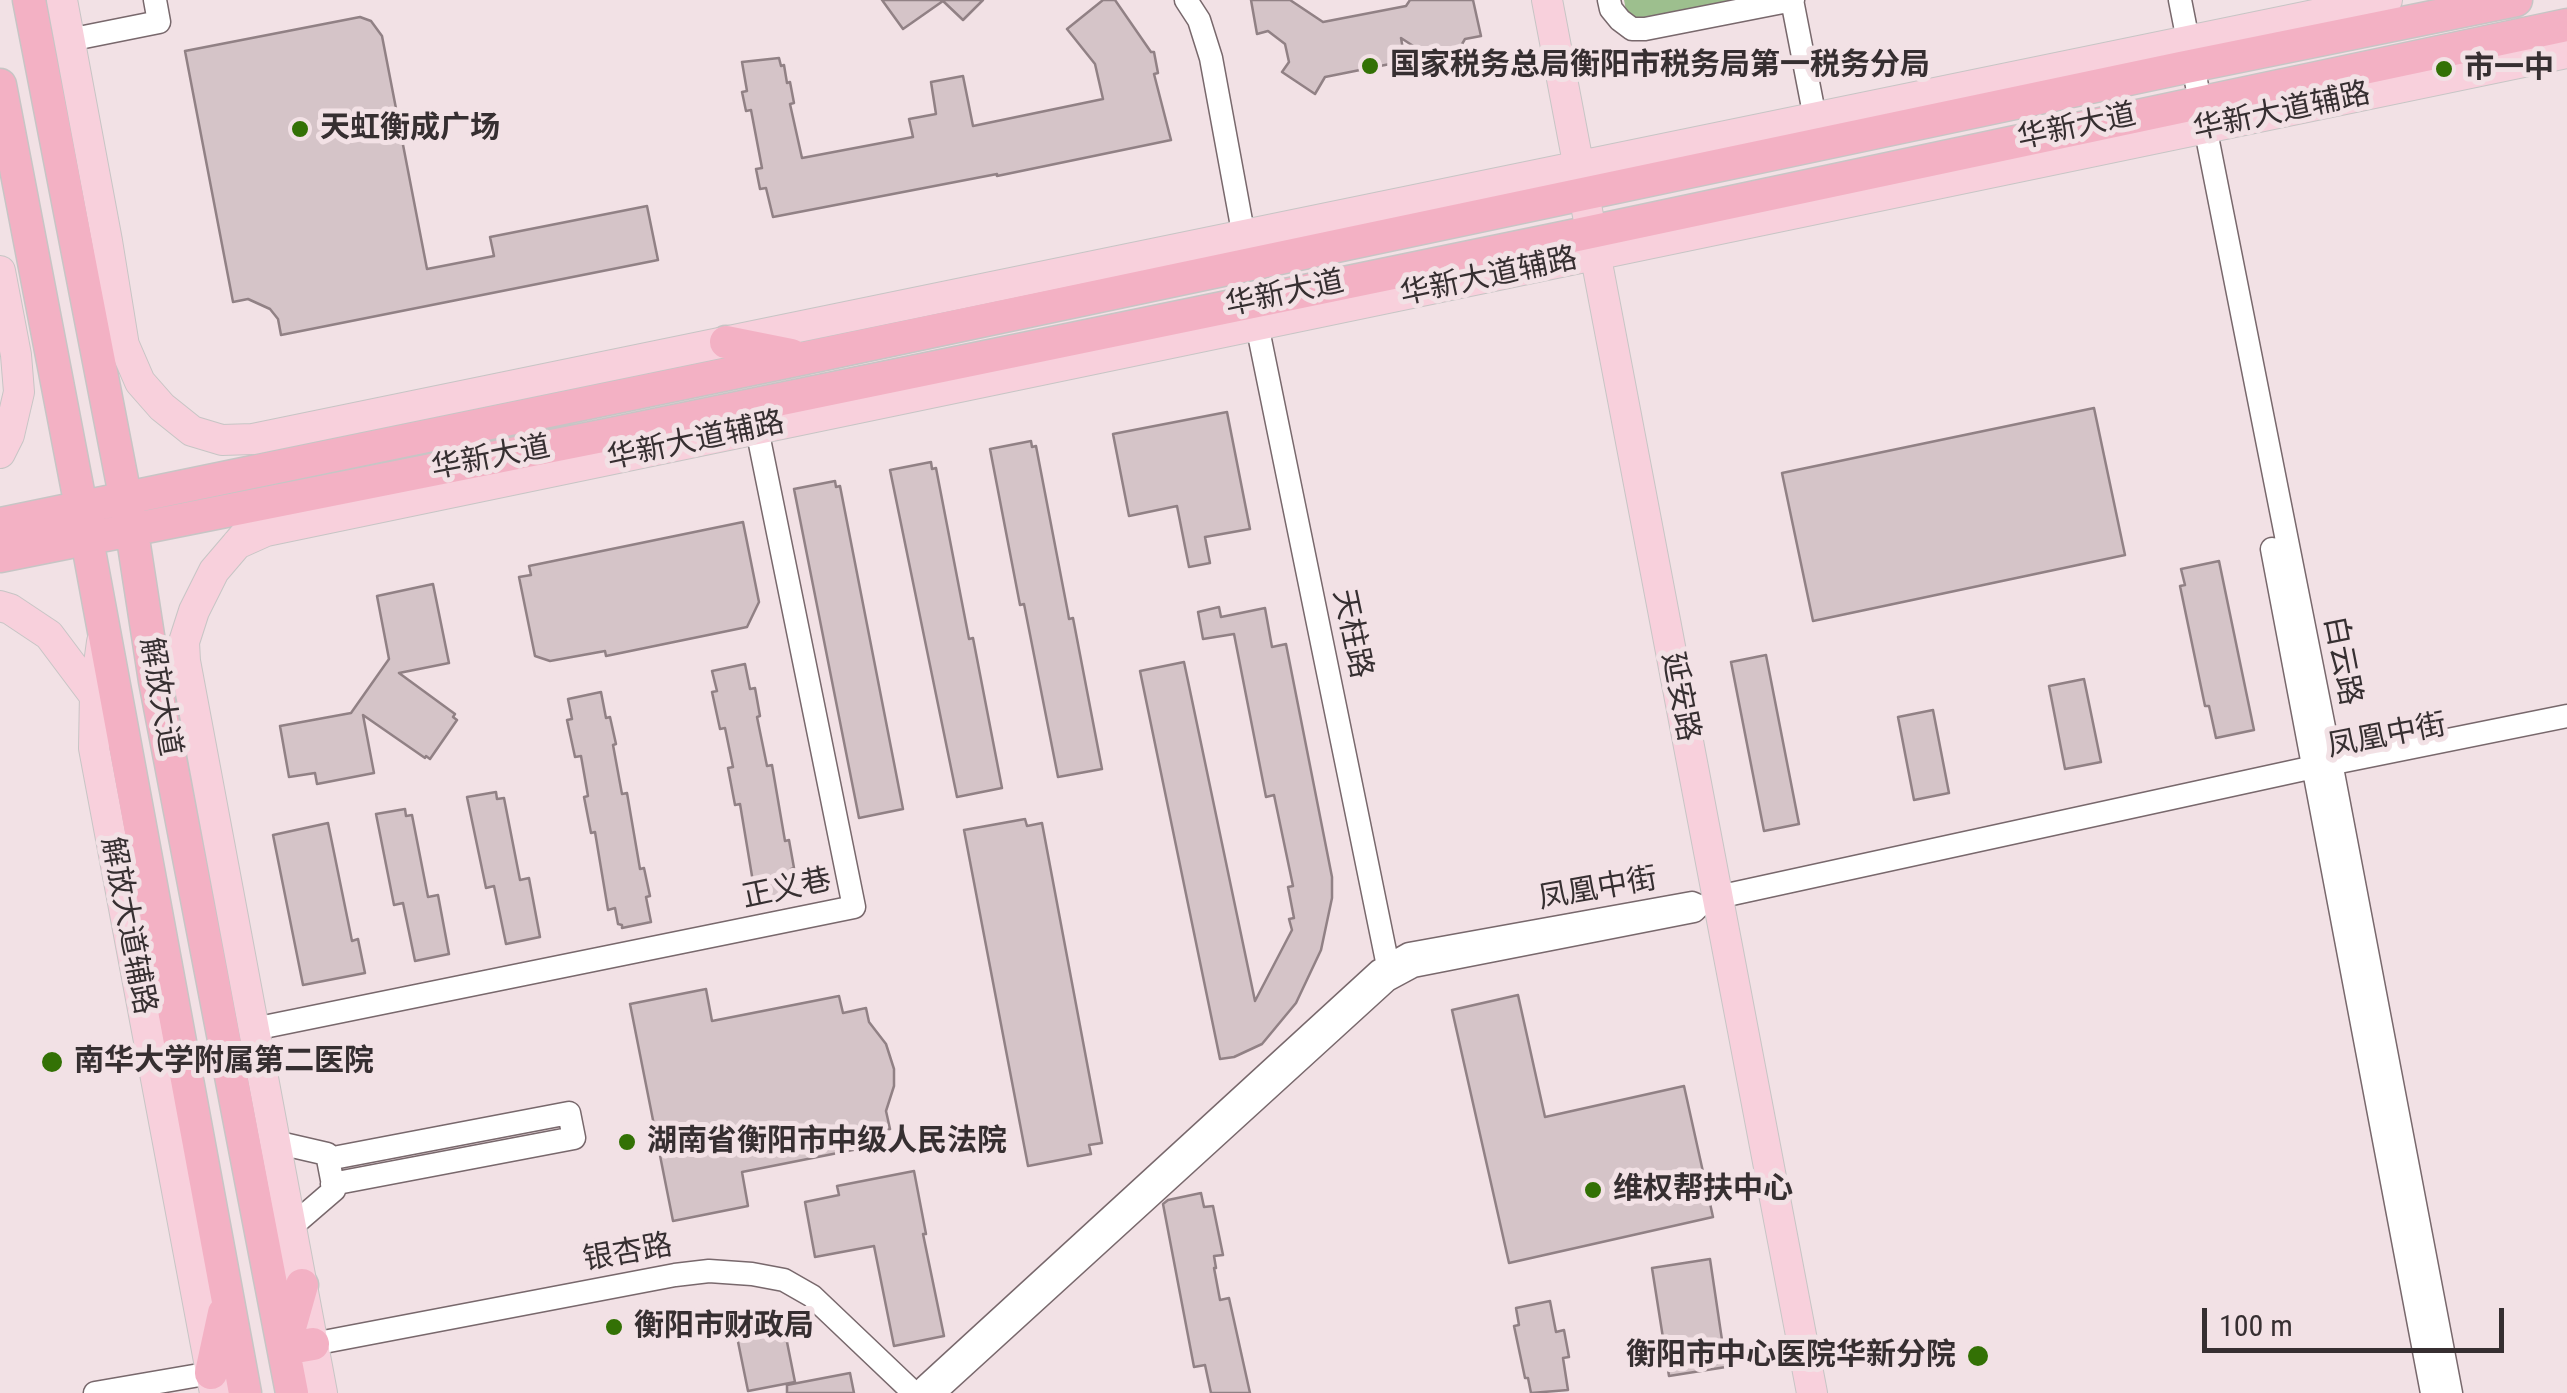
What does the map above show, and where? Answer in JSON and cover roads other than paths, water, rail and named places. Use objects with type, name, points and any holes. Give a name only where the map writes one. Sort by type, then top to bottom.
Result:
[{"type":"highway","name":"解放大道","points":[[30,0],[132,532],[158,700],[298,1346],[292,1393]]},
{"type":"highway","name":"华新大道","points":[[0,524],[805,358],[1246,250],[2184,54],[2516,0]]},
{"type":"highway","name":"华新大道","points":[[0,556],[275,502],[604,448],[1584,246],[2196,117],[2567,25]]},
{"type":"highway","name":"解放大道","points":[[0,86],[244,1393]]},
{"type":"highway","points":[[726,342],[805,358]]},
{"type":"highway","points":[[298,1346],[302,1285]]},
{"type":"highway","points":[[213,1383],[227,1299]]},
{"type":"main road","points":[[62,0],[124,345],[140,382],[162,407],[192,431],[222,440],[253,439],[726,342],[1246,250]]},
{"type":"main road","name":"延安路","points":[[1527,0],[1572,183]]},
{"type":"main road","name":"延安路","points":[[1546,0],[1572,183],[1709,904],[1792,1393]]},
{"type":"main road","points":[[1572,183],[1814,118],[2184,54],[2387,0]]},
{"type":"main road","name":"华新大道辅路","points":[[2196,117],[2567,54]]},
{"type":"main road","points":[[0,271],[19,392],[9,435],[0,453]]},
{"type":"main road","points":[[89,308],[124,345]]},
{"type":"main road","name":"华新大道辅路","points":[[237,544],[266,531],[604,448],[756,429],[1254,314]]},
{"type":"main road","points":[[105,390],[124,345]]},
{"type":"main road","points":[[275,502],[214,572],[194,610],[184,642],[302,1285]]},
{"type":"main road","points":[[0,606],[49,636],[95,693],[124,746]]},
{"type":"main road","name":"解放大道辅路","points":[[103,634],[95,693],[94,748],[213,1383]]},
{"type":"main road","name":"延安路","points":[[1709,904],[1812,1393]]},
{"type":"main road","points":[[298,1346],[322,1393]]},
{"type":"street","points":[[69,40],[159,22],[154,0]]},
{"type":"street","points":[[1186,0],[1199,20],[1211,58],[1246,250]]},
{"type":"street","points":[[1609,0],[1610,9],[1632,29],[1793,0],[1814,118]]},
{"type":"street","name":"白云路","points":[[2168,0],[2184,54],[2324,773],[2451,1393]]},
{"type":"street","name":"白云路","points":[[2180,0],[2184,54]]},
{"type":"street","name":"天柱路","points":[[1254,314],[1391,971]]},
{"type":"street","name":"正义巷","points":[[254,1029],[854,907],[756,429]]},
{"type":"street","name":"凤凰中街","points":[[923,1393],[925,1387],[1379,971],[1694,912],[1709,904],[2324,773],[2567,716]]},
{"type":"street","name":"凤凰中街","points":[[2324,773],[2567,731]]},
{"type":"street","name":"白云路","points":[[2324,773],[2432,1393]]},
{"type":"street","name":"凤凰中街","points":[[934,1393],[1391,971]]},
{"type":"street","points":[[328,1160],[569,1112],[574,1138],[332,1184]]},
{"type":"street","points":[[275,1142],[327,1154],[334,1190],[291,1226]]},
{"type":"street","name":"银杏路","points":[[298,1346],[676,1274],[752,1274],[784,1280],[812,1296],[914,1393]]},
{"type":"street","points":[[95,1393],[213,1383]]},
{"type":"place","name":"国家税务总局衡阳市税务局第一税务分局","points":[[1370,66]]},
{"type":"place","name":"市一中","points":[[2444,69]]},
{"type":"place","name":"天虹衡成广场","points":[[300,129]]},
{"type":"place","name":"南华大学附属第二医院","points":[[52,1062]]},
{"type":"place","name":"湖南省衡阳市中级人民法院","points":[[627,1142]]},
{"type":"place","name":"维权帮扶中心","points":[[1593,1190]]},
{"type":"place","name":"衡阳市财政局","points":[[614,1327]]},
{"type":"place","name":"衡阳市中心医院华新分院","points":[[1978,1356]]}]
